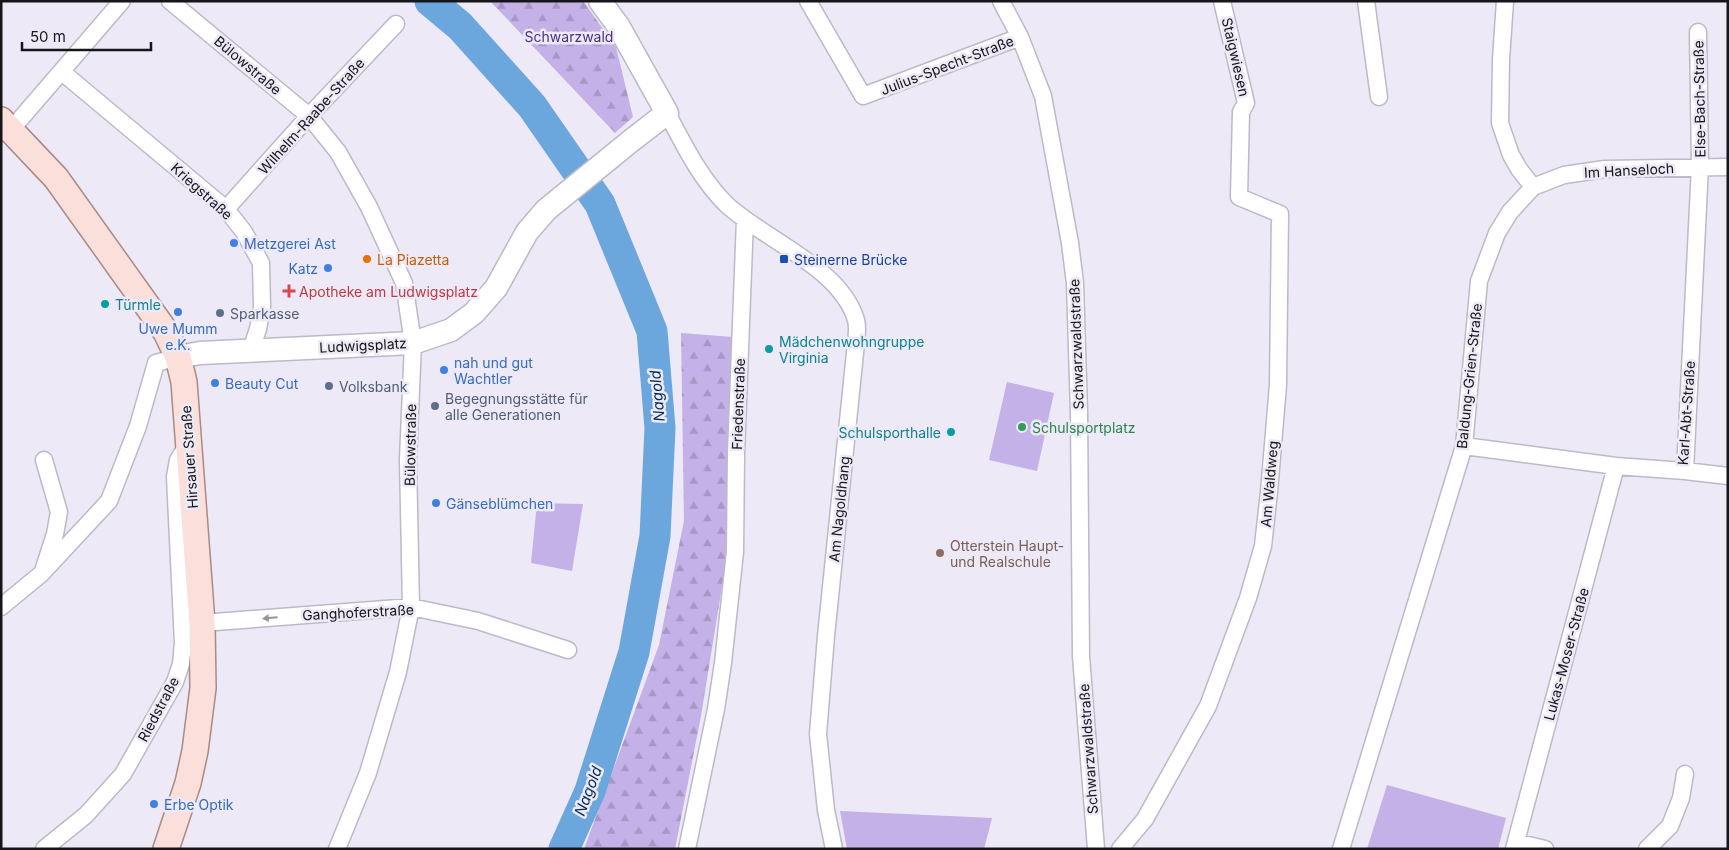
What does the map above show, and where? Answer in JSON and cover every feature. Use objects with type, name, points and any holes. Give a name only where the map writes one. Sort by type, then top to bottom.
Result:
[{"type":"main road","name":"Hirsauer Straße","points":[[6,126],[56,178],[166,332],[178,357],[184,382],[202,623],[203,688],[196,751],[186,792],[166,849]]},
{"type":"street","points":[[6,126],[62,72],[122,1]]},
{"type":"street","name":"Bülowstraße","points":[[170,1],[309,116],[338,152],[369,207],[404,283],[413,343],[408,459],[411,607],[398,672],[368,773],[337,849]]},
{"type":"street","points":[[600,1],[623,34],[696,166],[722,199],[745,219]]},
{"type":"street","name":"Julius-Specht-Straße","points":[[808,1],[863,96],[1020,37]]},
{"type":"street","name":"Schwarzwaldstraße","points":[[1001,1],[1020,37],[1043,96],[1070,243],[1075,284],[1079,413],[1081,656],[1096,849]]},
{"type":"street","name":"Staigwiesen","points":[[1222,1],[1246,103],[1241,112]]},
{"type":"street","points":[[1366,1],[1379,97]]},
{"type":"street","points":[[1505,1],[1501,59],[1500,123],[1511,155],[1533,187]]},
{"type":"street","name":"Wilhelm-Raabe-Straße","points":[[226,210],[309,116],[396,24]]},
{"type":"street","name":"Else-Bach-Straße","points":[[1698,32],[1700,166]]},
{"type":"street","name":"Kriegstraße","points":[[62,72],[226,210],[244,232],[261,263],[262,307],[258,329],[251,350]]},
{"type":"street","name":"Am Waldweg","points":[[1120,849],[1145,819],[1208,706],[1248,598],[1263,546],[1278,385],[1280,214],[1239,197],[1241,112]]},
{"type":"street","name":"Ludwigsplatz","points":[[178,357],[200,352],[413,343],[451,330],[474,313],[496,288],[527,232],[546,210],[667,113]]},
{"type":"street","name":"Karl-Abt-Straße","points":[[1464,446],[1616,466],[1685,472],[1700,166]]},
{"type":"street","name":"Im Hanseloch","points":[[1533,187],[1564,175],[1605,169],[1728,167]]},
{"type":"street","name":"Baldung-Grien-Straße","points":[[1341,849],[1464,446],[1479,280],[1498,233],[1510,212],[1533,187]]},
{"type":"street","name":"Friedenstraße","points":[[688,849],[716,709],[735,552],[745,219]]},
{"type":"street","name":"Am Nagoldhang","points":[[745,219],[783,244],[827,277],[847,301],[856,320],[856,343],[826,636],[818,734],[826,810],[834,849]]},
{"type":"street","points":[[1,608],[41,574],[108,501],[138,426],[156,363],[178,357]]},
{"type":"street","name":"Riedstraße","points":[[44,849],[86,815],[123,774],[175,682],[181,664],[183,643],[175,477],[178,460],[188,444]]},
{"type":"street","points":[[41,574],[55,534],[59,512],[44,460]]},
{"type":"street","name":"Lukas-Moser-Straße","points":[[1545,849],[1515,846],[1616,466]]},
{"type":"street","points":[[1685,472],[1728,476]]},
{"type":"street","name":"Ganghoferstraße","points":[[202,623],[411,607],[478,622],[568,650]]},
{"type":"street","points":[[1647,849],[1670,826],[1681,798],[1685,774]]},
{"type":"green space","name":"Schwarzwald","points":[[490,1],[583,1],[616,47],[633,117],[615,133]]},
{"type":"green space","points":[[681,333],[733,337],[726,562],[701,716],[675,849],[584,849],[659,645],[684,521]]},
{"type":"green space","name":"Schulsportplatz","points":[[1007,382],[1054,393],[1037,471],[989,460]]},
{"type":"green space","points":[[537,503],[583,504],[572,571],[531,563]]},
{"type":"green space","points":[[1387,785],[1506,818],[1498,849],[1367,849]]},
{"type":"green space","points":[[840,811],[992,818],[984,849],[847,849]]},
{"type":"waterway","name":"Nagold","points":[[430,1],[460,26],[532,106],[600,204],[652,331],[660,428],[655,536],[634,652],[590,791],[564,849]]},
{"type":"place","name":"Metzgerei Ast","points":[[234,243]]},
{"type":"place","name":"La Piazetta","points":[[367,259]]},
{"type":"place","name":"Steinerne Brücke","points":[[784,259]]},
{"type":"place","name":"Katz","points":[[328,268]]},
{"type":"place","name":"Apotheke am Ludwigsplatz","points":[[289,291]]},
{"type":"place","name":"Türmle","points":[[105,304]]},
{"type":"place","name":"Uwe Mumm e.K.","points":[[178,312]]},
{"type":"place","name":"Sparkasse","points":[[220,313]]},
{"type":"place","name":"Mädchenwohngruppe Virginia","points":[[769,349]]},
{"type":"place","name":"nah und gut Wachtler","points":[[444,370]]},
{"type":"place","name":"Beauty Cut","points":[[215,383]]},
{"type":"place","name":"Volksbank","points":[[329,386]]},
{"type":"place","name":"Begegnungsstätte für alle Generationen","points":[[435,406]]},
{"type":"place","name":"Schulsportplatz","points":[[1022,427]]},
{"type":"place","name":"Schulsporthalle","points":[[951,432]]},
{"type":"place","name":"Gänseblümchen","points":[[436,503]]},
{"type":"place","name":"Otterstein Haupt- und Realschule","points":[[940,553]]},
{"type":"place","name":"Erbe Optik","points":[[154,804]]}]
